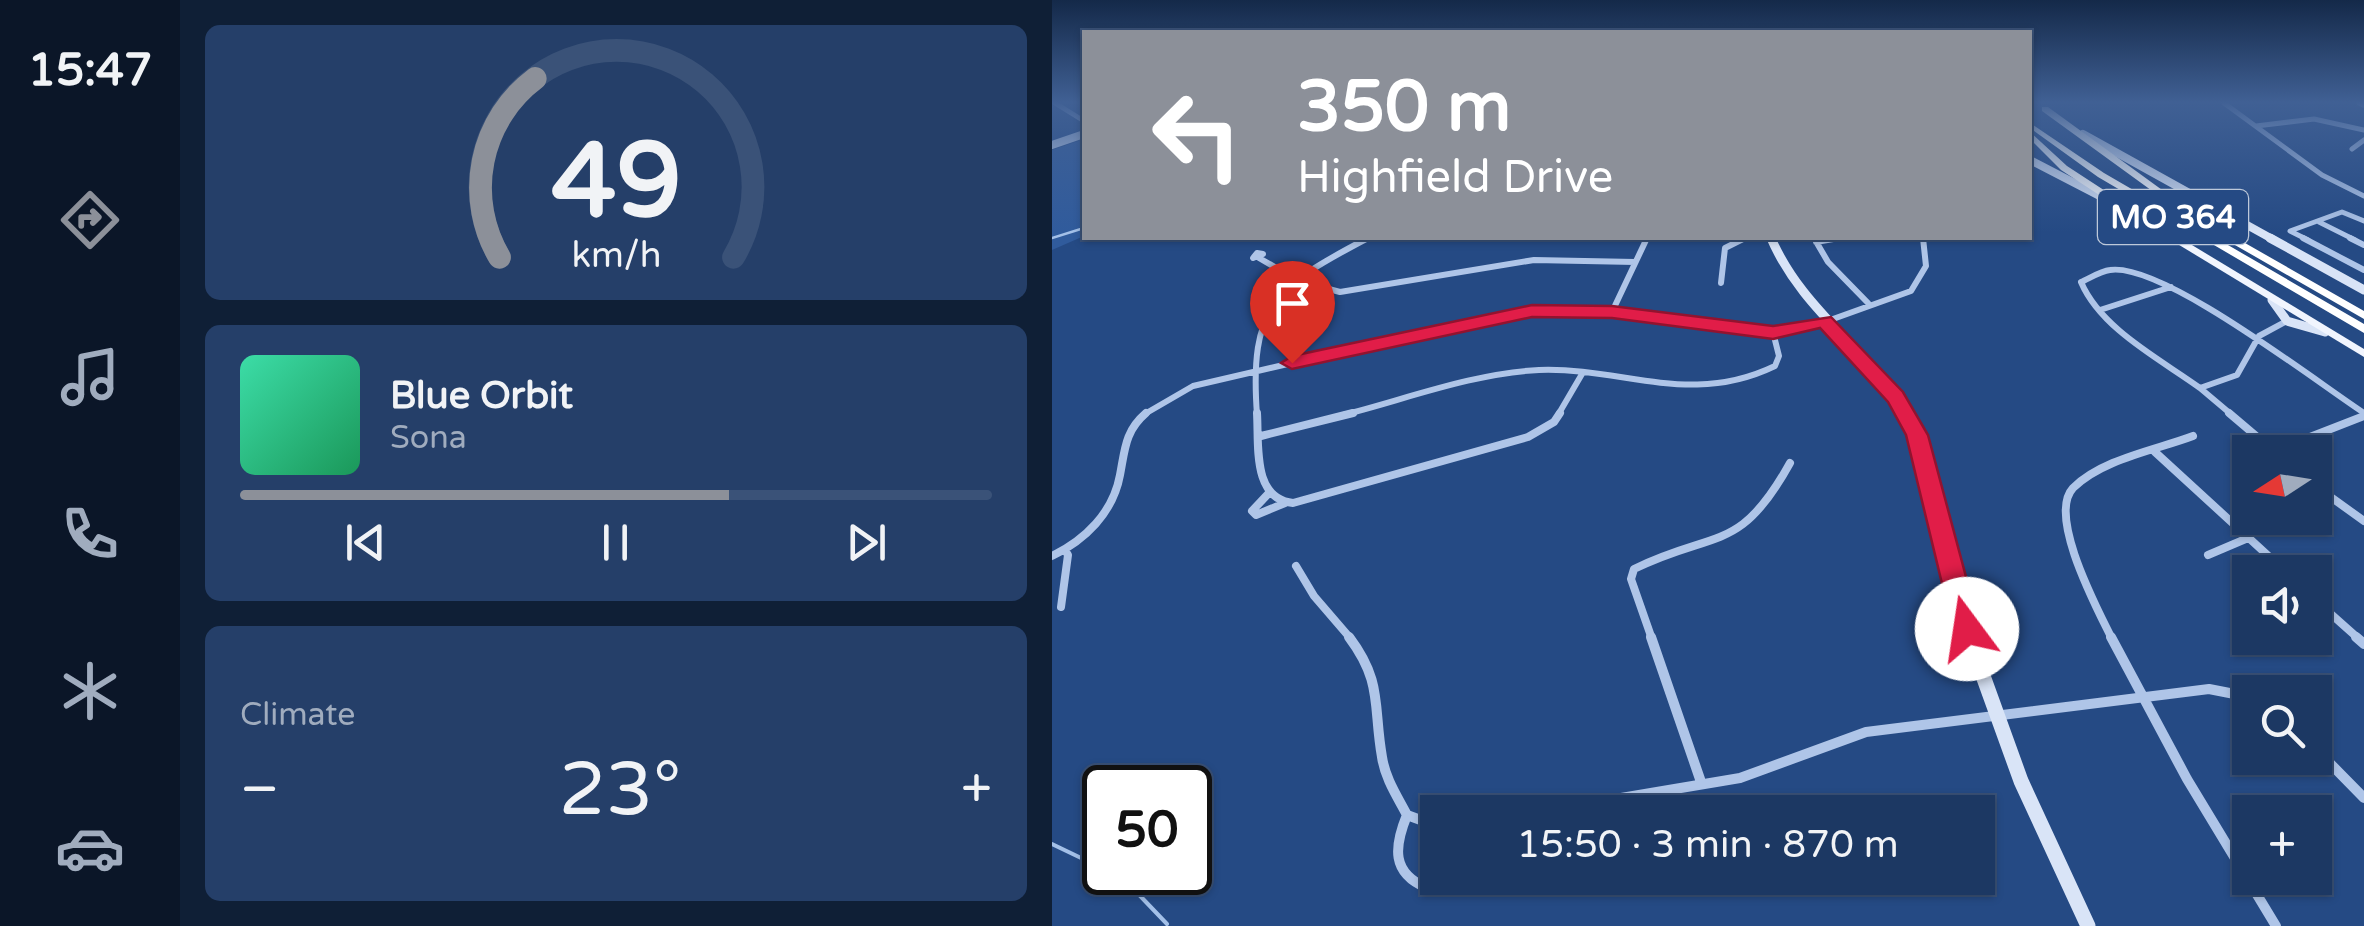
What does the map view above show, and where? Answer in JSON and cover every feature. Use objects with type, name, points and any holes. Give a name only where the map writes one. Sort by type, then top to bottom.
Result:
[{"type":"highway","points":[[2042,146],[2064,168],[2136,216]]},
{"type":"highway","name":"MO 364","points":[[2060,146],[2101,175],[2364,329]]},
{"type":"highway","name":"MO 364","points":[[2076,146],[2364,316]]},
{"type":"highway","points":[[2097,146],[2204,224]]},
{"type":"main road","points":[[2104,146],[2364,290]]},
{"type":"main road","points":[[2032,161],[2136,216],[2364,354]]},
{"type":"main road","points":[[1772,240],[1789,278],[1888,388],[1917,435],[1992,714],[2088,926]]},
{"type":"main road","points":[[2272,300],[2287,321],[2325,332]]},
{"type":"street","points":[[2283,146],[2322,175],[2364,196]]},
{"type":"street","points":[[2352,149],[2356,146]]},
{"type":"street","points":[[2364,221],[2342,212],[2290,232],[2364,270]]},
{"type":"street","points":[[2318,221],[2364,244]]},
{"type":"street","points":[[1284,503],[1270,496],[1263,482],[1257,371],[1264,317],[1299,281],[1365,240]]},
{"type":"street","points":[[1612,312],[1646,240]]},
{"type":"street","points":[[1722,283],[1725,248],[1741,240]]},
{"type":"street","points":[[1815,240],[1828,262],[1868,303]]},
{"type":"street","points":[[1052,556],[1065,550],[1103,515],[1120,480],[1123,445],[1141,417],[1193,386],[1511,314],[1612,312],[1773,332],[1826,320],[1918,285],[1928,253],[1924,240]]},
{"type":"street","points":[[1259,258],[1299,281],[1348,292],[1517,262],[1574,258],[1635,262]]},
{"type":"street","points":[[2254,435],[2100,310],[2080,285],[2099,273],[2130,270],[2170,287],[2257,340],[2364,414]]},
{"type":"street","points":[[2100,310],[2170,287]]},
{"type":"street","points":[[2200,388],[2237,375],[2257,340],[2268,329],[2287,321]]},
{"type":"street","points":[[1261,436],[1496,376],[1541,370],[1672,386],[1718,384],[1775,366],[1779,356],[1773,332]]},
{"type":"street","points":[[1270,496],[1255,505],[1252,511],[1256,515],[1273,511],[1284,503],[1315,498],[1528,437],[1554,422],[1582,374]]},
{"type":"street","points":[[2314,435],[2364,414]]},
{"type":"street","points":[[2193,436],[2084,478],[2066,497],[2066,534],[2080,570],[2186,781],[2276,926]]},
{"type":"street","points":[[2154,452],[2267,555]]},
{"type":"street","points":[[1701,782],[1631,579],[1634,569],[1655,558],[1735,533],[1749,523],[1790,462]]},
{"type":"street","points":[[2332,497],[2364,521]]},
{"type":"street","points":[[2208,555],[2248,538]]},
{"type":"street","points":[[1061,607],[1068,555],[1065,550]]},
{"type":"street","points":[[1296,566],[1306,588],[1356,644],[1374,679],[1382,718],[1382,757],[1407,815],[1420,820]]},
{"type":"street","points":[[2332,615],[2364,644]]},
{"type":"street","points":[[1630,795],[1740,778],[1866,732],[2144,696],[2210,690],[2232,694]]},
{"type":"street","points":[[2332,765],[2364,798]]},
{"type":"street","points":[[1407,815],[1394,844],[1394,858],[1404,878],[1420,885]]},
{"type":"shaded area","points":[[1082,146],[1082,237],[1052,250],[1052,150]]},
{"type":"waterway","points":[[1052,238],[1082,229]]},
{"type":"waterway","points":[[1052,844],[1082,858]]},
{"type":"waterway","points":[[1139,895],[1167,924]]},
{"type":"route","points":[[1292,363],[1490,317],[1532,311],[1612,312],[1741,331],[1773,332],[1824,321],[1880,378],[1917,435],[1967,629]]}]
